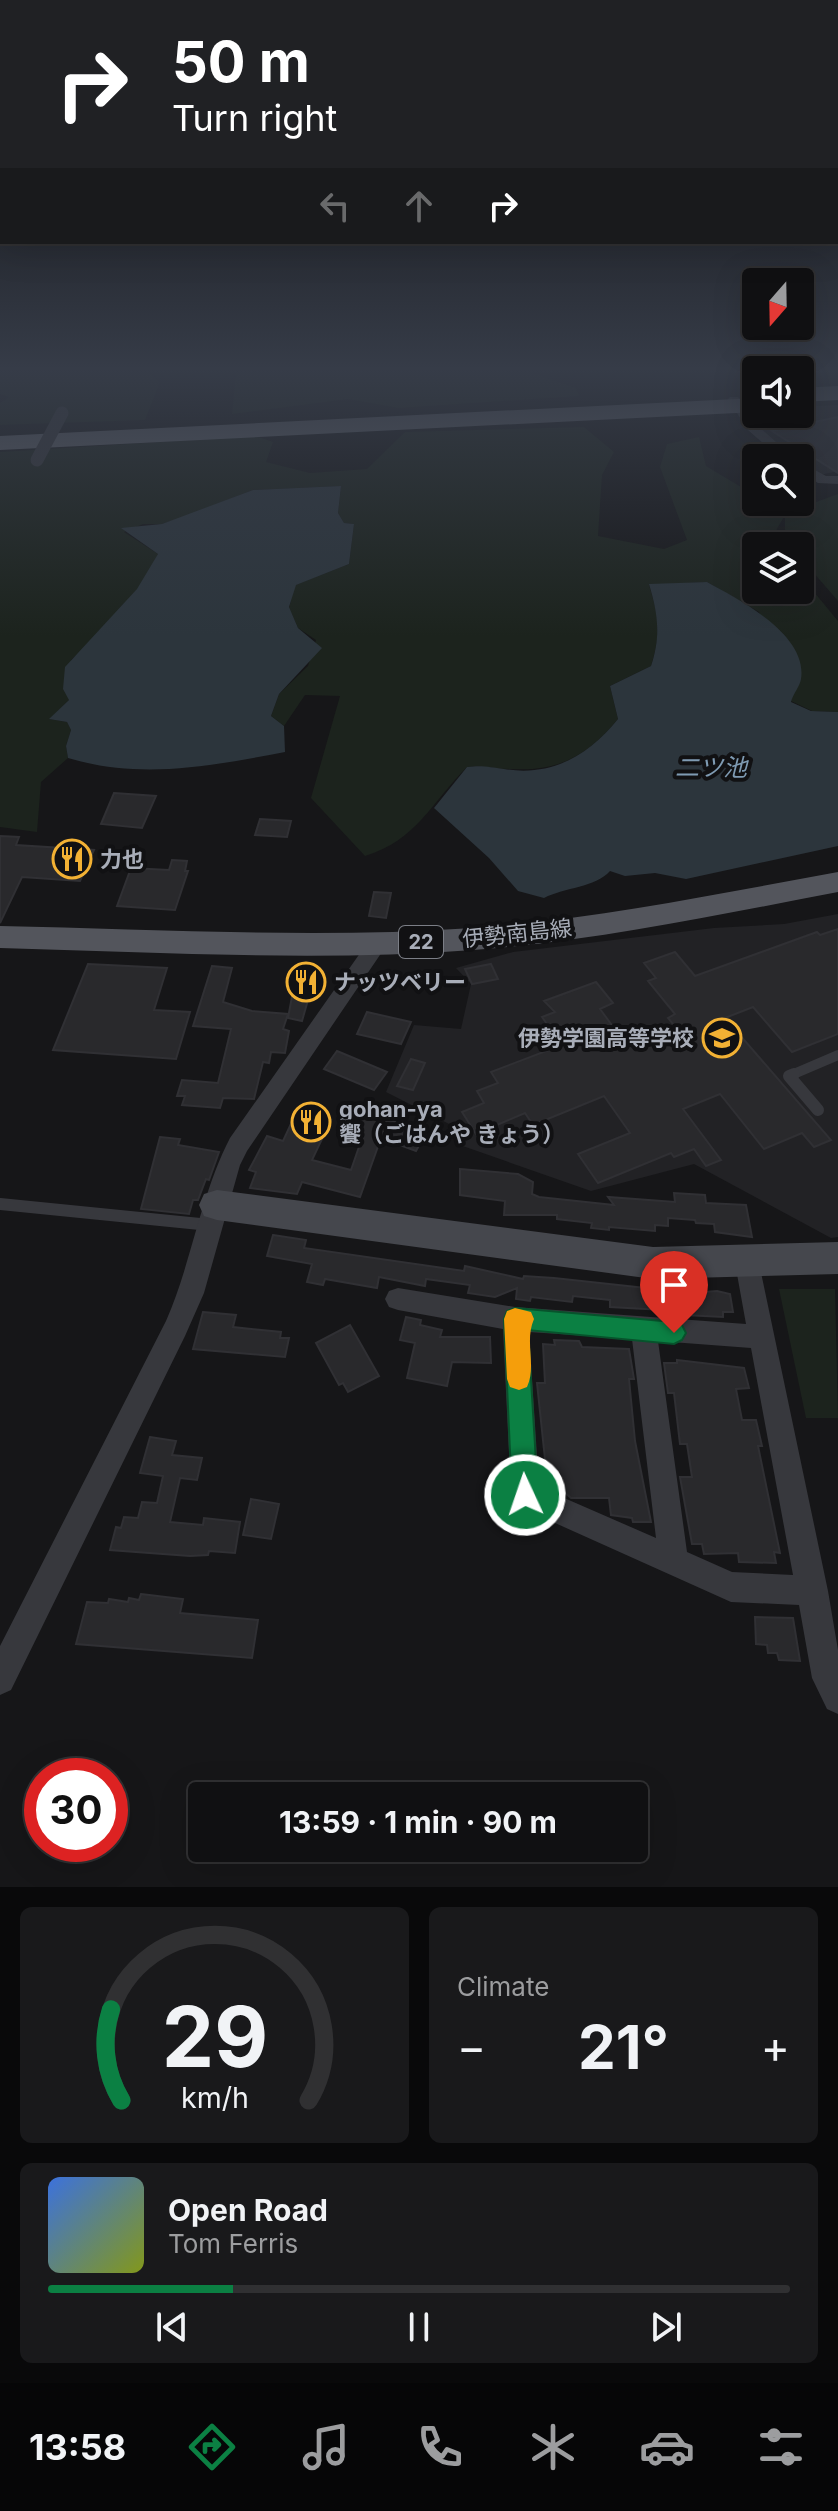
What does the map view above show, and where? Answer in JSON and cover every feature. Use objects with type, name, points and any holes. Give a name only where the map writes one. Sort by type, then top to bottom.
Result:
[{"type":"main road","name":"伊勢南島線","points":[[0,937],[377,944],[539,933],[838,882]]},
{"type":"street","points":[[814,475],[823,480],[838,480]]},
{"type":"street","points":[[0,1679],[176,1328],[238,1145],[377,944]]},
{"type":"street","points":[[214,1215],[653,1263],[747,1263],[838,1258]]},
{"type":"street","points":[[747,1263],[828,1678],[838,1698]]},
{"type":"street","points":[[398,1299],[515,1319],[644,1331],[762,1337]]},
{"type":"street","points":[[515,1319],[525,1495],[731,1587],[813,1591]]},
{"type":"street","points":[[644,1331],[673,1561]]},
{"type":"lane","points":[[818,1110],[789,1076],[838,1055]]},
{"type":"lane","points":[[0,1204],[214,1215]]},
{"type":"shaded area","points":[[0,460],[267,460],[310,473],[367,469],[376,460],[610,460],[602,475],[598,536],[664,549],[687,540],[660,467],[662,460],[705,460],[706,466],[742,488],[742,516],[784,516],[775,532],[742,532],[742,602],[707,582],[649,585],[658,626],[651,666],[610,686],[618,719],[595,743],[571,759],[543,768],[467,767],[411,830],[383,849],[365,856],[311,798],[340,696],[305,695],[284,726],[271,716],[279,694],[308,666],[316,640],[298,628],[289,608],[295,585],[349,564],[354,524],[344,523],[338,513],[341,486],[253,490],[162,524],[143,524],[124,532],[158,554],[151,569],[120,611],[71,660],[69,700],[50,719],[67,722],[71,730],[66,746],[68,758],[41,782],[37,832],[0,827]]},
{"type":"shaded area","points":[[814,460],[838,460],[838,471],[820,475],[814,471]]},
{"type":"shaded area","points":[[838,494],[838,601],[814,573],[814,532],[785,532],[785,516],[814,516],[814,503]]},
{"type":"shaded area","points":[[814,592],[838,621],[838,712],[812,711],[791,701],[795,689],[759,612],[745,604],[814,604]]},
{"type":"shaded area","points":[[838,914],[838,1237],[831,1238],[694,1164],[591,1191],[457,1144],[459,1129],[386,1092],[414,1025],[461,1029],[471,984],[456,968],[513,952],[714,928],[784,924]]},
{"type":"shaded area","points":[[779,1289],[835,1289],[838,1418],[806,1418]]},
{"type":"water","points":[[341,486],[338,513],[344,523],[354,524],[349,564],[296,585],[289,607],[298,628],[322,648],[279,694],[271,716],[284,726],[285,752],[203,766],[149,769],[95,765],[68,758],[66,746],[71,730],[67,722],[49,719],[69,700],[63,689],[65,667],[137,589],[158,554],[121,528],[162,524],[253,490]]},
{"type":"water","name":"二ツ池","points":[[707,582],[752,608],[783,633],[794,647],[800,663],[801,679],[791,702],[811,711],[838,712],[838,846],[686,879],[655,873],[625,876],[610,871],[596,881],[544,898],[518,891],[489,858],[434,808],[467,767],[486,766],[521,771],[554,766],[582,753],[607,732],[618,719],[610,686],[651,666],[657,625],[649,584]]},
{"type":"building","points":[[818,460],[838,460],[838,473]]},
{"type":"building","points":[[114,793],[156,796],[142,828],[101,824]]},
{"type":"building","points":[[260,819],[291,821],[287,837],[255,835]]},
{"type":"building","points":[[0,836],[19,837],[16,845],[94,850],[80,881],[22,877],[0,923]]},
{"type":"building","points":[[172,860],[187,861],[185,871],[188,871],[175,910],[117,906],[131,868],[169,870]]},
{"type":"building","points":[[374,892],[391,893],[386,918],[369,916]]},
{"type":"building","points":[[838,929],[838,1034],[792,1052],[753,1007],[725,1018],[831,1140],[814,1147],[802,1133],[764,1149],[720,1094],[683,1109],[721,1160],[706,1166],[694,1149],[674,1157],[671,1153],[598,1183],[578,1154],[630,1133],[604,1096],[533,1125],[525,1113],[476,1134],[462,1112],[484,1103],[477,1091],[498,1083],[491,1072],[562,1045],[542,1017],[555,1012],[544,1001],[596,982],[613,1003],[600,1009],[625,1043],[674,1025],[668,1018],[675,1014],[648,981],[656,978],[644,963],[675,952],[695,976],[817,932],[820,935]]},
{"type":"building","points":[[88,964],[167,968],[154,1010],[190,1012],[176,1059],[53,1050]]},
{"type":"building","points":[[491,964],[498,979],[472,984],[465,969]]},
{"type":"building","points":[[212,966],[232,968],[223,1002],[252,1011],[288,1014],[283,1029],[289,1031],[285,1053],[271,1052],[269,1063],[263,1062],[254,1099],[223,1098],[220,1108],[182,1105],[185,1096],[177,1096],[182,1080],[218,1083],[231,1029],[193,1026]]},
{"type":"building","name":"ナッツベリー","points":[[297,970],[320,971],[316,994],[310,993],[302,1021],[288,1018]]},
{"type":"building","points":[[367,1012],[411,1022],[401,1044],[357,1034]]},
{"type":"building","points":[[337,1051],[387,1072],[374,1090],[324,1069]]},
{"type":"building","points":[[411,1059],[425,1063],[413,1090],[397,1086]]},
{"type":"building","points":[[363,1110],[426,1133],[416,1151],[381,1138],[360,1197],[302,1182],[297,1194],[250,1188],[256,1172],[249,1170],[267,1136],[283,1141],[297,1111],[331,1120],[312,1160],[351,1170],[361,1141],[346,1137]]},
{"type":"building","points":[[160,1137],[180,1139],[178,1145],[219,1152],[209,1180],[206,1179],[198,1200],[193,1200],[189,1214],[141,1209]]},
{"type":"building","points":[[460,1169],[518,1174],[533,1182],[532,1194],[539,1197],[614,1205],[608,1197],[675,1202],[674,1193],[705,1195],[706,1203],[746,1205],[752,1237],[715,1232],[714,1224],[696,1223],[695,1220],[668,1218],[668,1226],[655,1225],[655,1231],[609,1227],[609,1230],[591,1228],[592,1223],[557,1219],[557,1215],[504,1215],[505,1201],[460,1195]]},
{"type":"building","points":[[273,1235],[306,1240],[304,1248],[464,1271],[465,1266],[523,1279],[524,1276],[554,1278],[692,1293],[717,1291],[730,1294],[733,1312],[723,1312],[723,1317],[664,1314],[664,1310],[610,1307],[610,1300],[573,1296],[572,1302],[531,1297],[530,1301],[516,1299],[517,1288],[495,1297],[468,1293],[470,1285],[426,1279],[425,1286],[379,1277],[377,1288],[325,1279],[323,1285],[307,1282],[312,1264],[267,1256]]},
{"type":"building","points":[[203,1312],[236,1315],[233,1327],[281,1332],[280,1338],[289,1338],[285,1357],[193,1349]]},
{"type":"building","points":[[406,1317],[421,1320],[420,1325],[442,1330],[440,1337],[490,1337],[491,1363],[452,1362],[447,1386],[407,1378],[415,1343],[400,1340]]},
{"type":"building","points":[[350,1325],[379,1376],[348,1392],[343,1383],[339,1385],[316,1343]]},
{"type":"building","points":[[554,1340],[579,1341],[582,1347],[629,1349],[634,1379],[629,1379],[635,1441],[651,1522],[633,1522],[632,1518],[611,1515],[609,1498],[571,1498],[564,1492],[548,1488],[537,1383],[545,1383],[543,1344],[555,1345]]},
{"type":"building","points":[[677,1360],[744,1368],[749,1388],[736,1389],[742,1420],[756,1420],[762,1446],[758,1446],[780,1553],[774,1552],[776,1563],[739,1562],[738,1553],[704,1554],[702,1544],[692,1544],[680,1477],[692,1477],[687,1444],[680,1444],[674,1393],[668,1393],[664,1363],[677,1363]]},
{"type":"building","points":[[150,1437],[176,1441],[172,1455],[202,1458],[197,1480],[180,1478],[170,1522],[203,1525],[204,1518],[240,1522],[235,1553],[209,1551],[208,1555],[190,1556],[110,1550],[116,1527],[121,1528],[124,1517],[138,1518],[142,1502],[157,1503],[163,1476],[140,1473]]},
{"type":"building","points":[[251,1499],[279,1504],[271,1539],[243,1535]]},
{"type":"building","points":[[141,1594],[183,1599],[180,1613],[258,1620],[252,1658],[76,1644],[87,1602],[108,1603],[109,1599],[128,1602],[129,1598],[139,1600]]},
{"type":"building","points":[[755,1617],[793,1618],[800,1661],[779,1660],[777,1653],[768,1653],[767,1645],[756,1644]]},
{"type":"slow traffic","points":[[519,1379],[515,1319],[522,1319]]},
{"type":"place","name":"力也","points":[[72,859]]},
{"type":"place","name":"ナッツベリー","points":[[306,982]]},
{"type":"place","name":"伊勢学園高等学校","points":[[722,1038]]},
{"type":"place","name":"gohan-ya 饗（ごはんや きょう）","points":[[311,1122]]},
{"type":"route","points":[[525,1495],[515,1319],[674,1333]]}]
